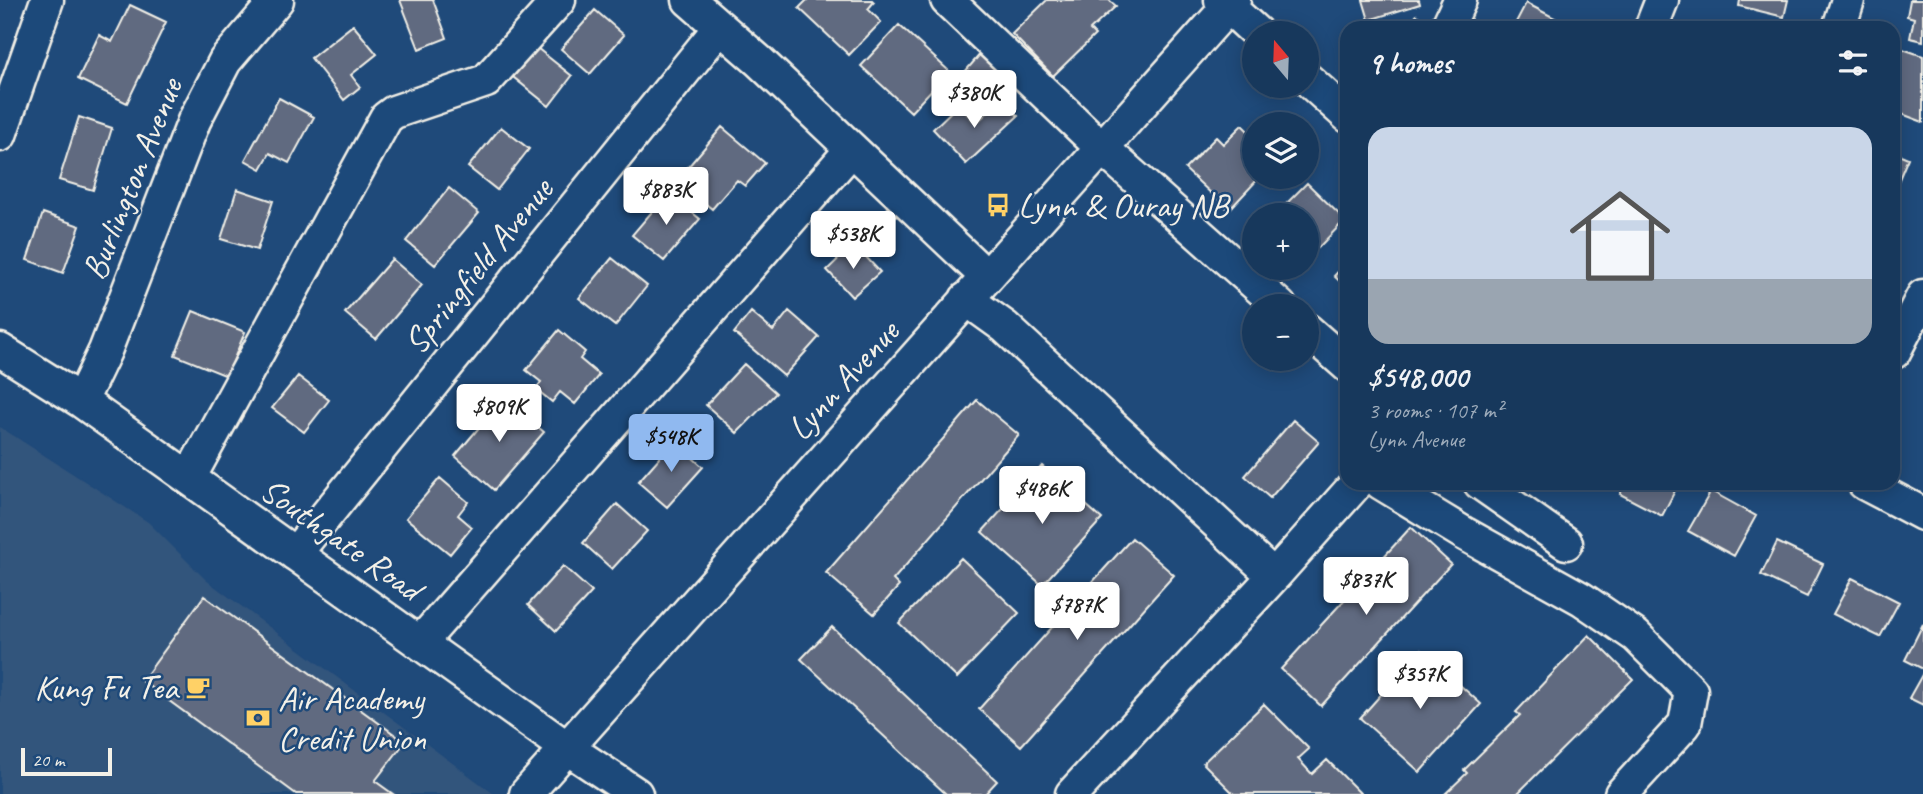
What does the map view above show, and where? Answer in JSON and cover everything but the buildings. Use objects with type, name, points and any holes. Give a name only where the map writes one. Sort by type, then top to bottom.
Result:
[{"type":"street","points":[[0,135],[47,0]]},
{"type":"street","name":"Burlington Avenue","points":[[81,401],[104,351],[194,121],[209,90],[226,61],[277,0]]},
{"type":"street","points":[[189,478],[386,118],[394,112],[486,81],[559,0]]},
{"type":"street","points":[[689,0],[852,149],[976,288],[1005,327],[1274,576]]},
{"type":"street","points":[[947,0],[1102,148],[1266,294]]},
{"type":"street","points":[[1450,21],[1460,0]]},
{"type":"street","points":[[1654,21],[1662,0]]},
{"type":"street","points":[[1841,21],[1848,0]]},
{"type":"street","points":[[1228,2],[1246,21]]},
{"type":"street","name":"Lynn Avenue","points":[[526,794],[1102,148],[1228,2]]},
{"type":"street","name":"Springfield Avenue","points":[[295,554],[720,27]]},
{"type":"street","points":[[1320,91],[1340,110]]},
{"type":"street","points":[[421,643],[852,149]]},
{"type":"street","points":[[1900,340],[1923,296]]},
{"type":"street","points":[[1319,341],[1340,359]]},
{"type":"street","name":"Southgate Road","points":[[0,350],[81,401],[635,794]]},
{"type":"street","points":[[1072,794],[1351,490]]},
{"type":"street","points":[[1393,490],[1465,534],[1583,599],[1636,636],[1691,691],[1685,723],[1621,794]]},
{"type":"street","points":[[1490,490],[1566,542]]},
{"type":"street","points":[[1877,490],[1923,514]]},
{"type":"shaded area","points":[[0,427],[148,522],[206,580],[494,794],[0,794]]},
{"type":"place","name":"Lynn & Ouray NB","points":[[998,205]]},
{"type":"place","name":"Kung Fu Tea","points":[[198,687]]},
{"type":"place","name":"Air Academy Credit Union","points":[[258,718]]}]
